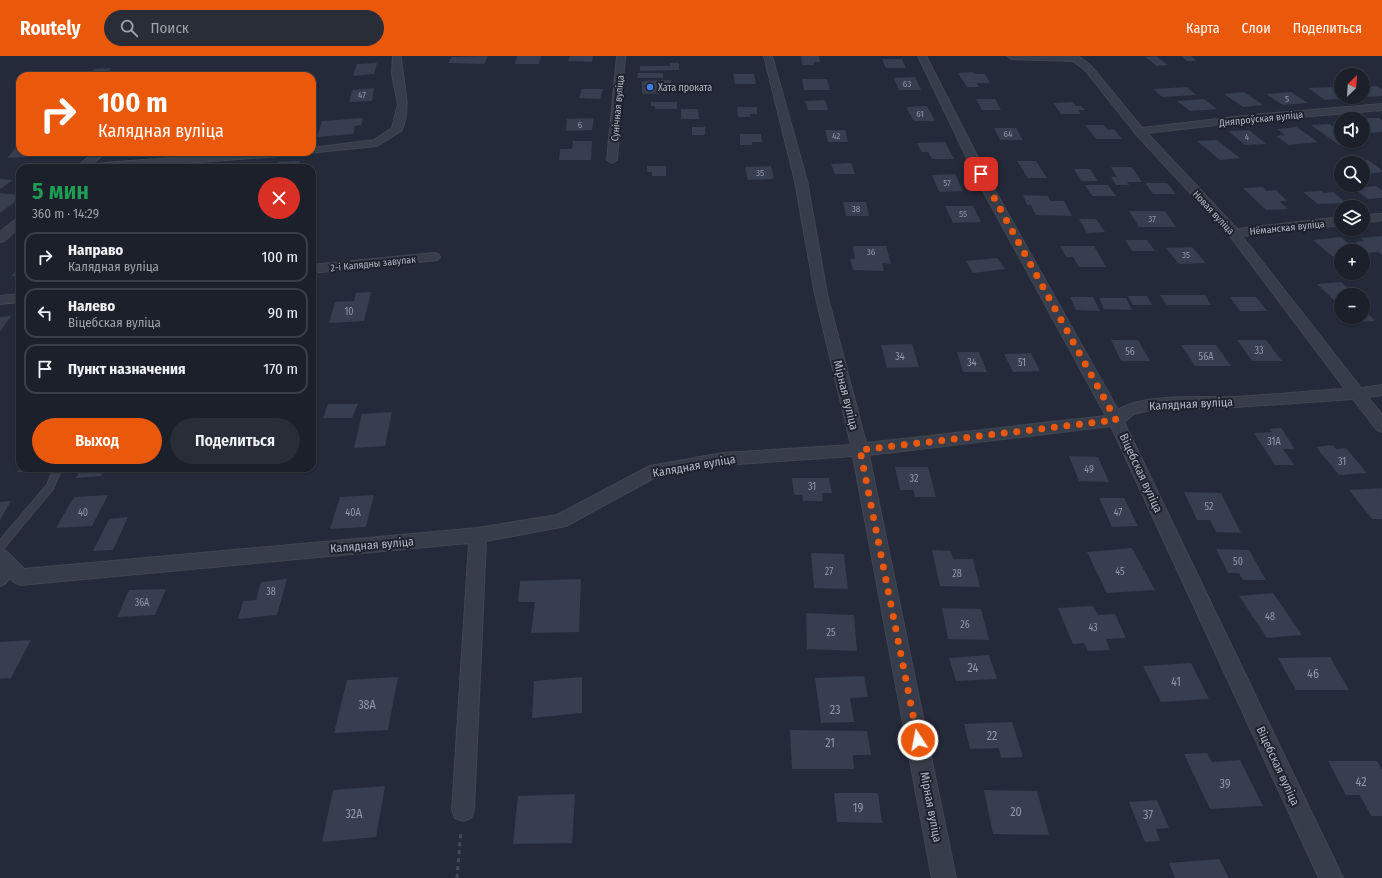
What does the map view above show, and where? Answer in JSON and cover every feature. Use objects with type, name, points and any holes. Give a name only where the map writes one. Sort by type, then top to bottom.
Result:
[{"type":"street","points":[[316,151],[377,143],[397,130],[403,104],[397,74],[397,56]]},
{"type":"street","name":"Сунічная вуліца","points":[[612,160],[621,56]]},
{"type":"street","name":"Мірная вуліца","points":[[768,56],[801,181],[820,294],[860,450],[944,878]]},
{"type":"street","name":"Віцебская вуліца","points":[[922,56],[987,186],[1116,420],[1330,878]]},
{"type":"street","name":"Новая вуліца","points":[[1011,56],[1079,57],[1139,131],[1234,233],[1382,426]]},
{"type":"street","name":"Дняпроўская вуліца","points":[[1139,131],[1252,118],[1382,107]]},
{"type":"street","points":[[86,164],[96,156]]},
{"type":"street","points":[[131,164],[239,156]]},
{"type":"street","points":[[1370,218],[1382,217]]},
{"type":"street","name":"Нёманская вуліца","points":[[1234,233],[1334,222]]},
{"type":"street","points":[[0,238],[16,224]]},
{"type":"street","name":"2-і Калядны завулак","points":[[316,269],[434,257]]},
{"type":"street","points":[[0,300],[16,298]]},
{"type":"street","name":"Калядная вуліца","points":[[2,566],[20,577],[478,535],[560,521],[650,472],[723,460],[860,450],[1116,420],[1129,410],[1151,405],[1235,402],[1382,390]]},
{"type":"street","points":[[463,810],[478,535]]},
{"type":"lane","points":[[0,546],[50,486],[56,472]]},
{"type":"path","points":[[457,878],[463,810]]},
{"type":"building","points":[[488,56],[484,64],[448,63],[452,57]]},
{"type":"building","points":[[517,56],[541,56],[539,64],[515,64]]},
{"type":"building","points":[[570,56],[593,56],[592,62],[568,61]]},
{"type":"building","points":[[801,56],[819,56],[820,62],[814,62],[814,65],[802,65]]},
{"type":"building","points":[[1156,56],[1168,65],[1157,66],[1145,57]]},
{"type":"building","points":[[1181,56],[1191,56],[1197,61],[1187,61]]},
{"type":"building","points":[[882,59],[902,59],[906,68],[886,68]]},
{"type":"building","points":[[377,63],[374,74],[353,76],[357,64]]},
{"type":"building","points":[[670,63],[679,63],[679,70],[640,71],[640,66],[670,66]]},
{"type":"building","points":[[111,68],[108,72],[92,72],[94,69]]},
{"type":"building","points":[[973,72],[974,74],[985,74],[990,83],[977,83],[979,87],[967,87],[958,73]]},
{"type":"building","points":[[638,73],[663,73],[663,78],[637,78]]},
{"type":"building","points":[[733,74],[754,74],[756,84],[735,84]]},
{"type":"building","points":[[915,77],[921,90],[899,90],[894,78]]},
{"type":"building","points":[[802,79],[827,79],[830,90],[804,90]]},
{"type":"building","points":[[671,80],[672,93],[642,94],[642,81]]},
{"type":"building","points":[[1370,86],[1377,86],[1382,89],[1382,96],[1370,97]]},
{"type":"building","points":[[1187,87],[1196,95],[1162,97],[1153,89]]},
{"type":"building","points":[[1332,87],[1334,88],[1334,99],[1325,100],[1308,88]]},
{"type":"building","points":[[374,88],[372,101],[349,102],[352,90]]},
{"type":"building","points":[[582,89],[603,89],[600,99],[579,98]]},
{"type":"building","points":[[1244,92],[1263,105],[1243,107],[1224,94]]},
{"type":"building","points":[[1291,92],[1308,103],[1283,105],[1266,94]]},
{"type":"building","points":[[976,99],[995,99],[1001,110],[982,110]]},
{"type":"building","points":[[1204,99],[1217,109],[1190,111],[1177,101]]},
{"type":"building","points":[[825,100],[828,110],[808,110],[805,101]]},
{"type":"building","points":[[651,102],[677,102],[677,109],[655,109],[655,106],[651,106]]},
{"type":"building","points":[[1073,102],[1076,106],[1081,106],[1085,110],[1078,110],[1081,114],[1061,114],[1053,103]]},
{"type":"building","points":[[927,106],[935,121],[914,121],[906,107]]},
{"type":"building","points":[[737,107],[757,107],[757,114],[750,114],[750,117],[738,117]]},
{"type":"building","points":[[681,109],[698,109],[699,119],[681,119]]},
{"type":"building","points":[[363,118],[361,125],[355,126],[353,134],[317,137],[322,121]]},
{"type":"building","points":[[594,118],[592,130],[566,131],[567,119]]},
{"type":"building","points":[[1370,118],[1379,118],[1382,120],[1382,132],[1370,133]]},
{"type":"building","points":[[1329,124],[1334,127],[1334,141],[1311,125]]},
{"type":"building","points":[[1085,125],[1104,125],[1108,130],[1114,129],[1122,139],[1096,139]]},
{"type":"building","points":[[692,127],[705,127],[705,135],[692,135]]},
{"type":"building","points":[[1297,127],[1318,142],[1289,145],[1276,136],[1285,135],[1277,129]]},
{"type":"building","points":[[994,128],[1016,128],[1023,140],[1000,140]]},
{"type":"building","points":[[825,130],[845,130],[848,142],[828,142]]},
{"type":"building","points":[[1249,130],[1266,144],[1245,145],[1228,131]]},
{"type":"building","points":[[740,134],[761,134],[762,142],[752,142],[752,145],[740,145]]},
{"type":"building","points":[[1217,140],[1240,158],[1220,160],[1197,141]]},
{"type":"building","points":[[573,141],[592,141],[591,160],[559,160],[560,149],[572,149]]},
{"type":"building","points":[[945,142],[954,159],[932,159],[928,152],[921,152],[917,143]]},
{"type":"building","points":[[16,148],[16,156],[48,156],[7,158]]},
{"type":"building","points":[[300,161],[299,164],[278,164],[278,162]]},
{"type":"building","points":[[1017,161],[1036,161],[1047,178],[1028,178]]},
{"type":"building","points":[[1370,161],[1382,170],[1382,172],[1370,174]]},
{"type":"building","points":[[851,163],[855,174],[835,174],[831,164]]},
{"type":"building","points":[[647,166],[666,166],[666,176],[652,176],[652,172],[647,172]]},
{"type":"building","points":[[771,166],[774,179],[748,180],[745,167]]},
{"type":"building","points":[[1111,167],[1132,167],[1142,182],[1127,182],[1129,185],[1116,185],[1111,177],[1117,177]]},
{"type":"building","points":[[1074,169],[1090,169],[1098,181],[1081,181]]},
{"type":"building","points":[[955,174],[963,191],[939,192],[932,175]]},
{"type":"building","points":[[0,179],[13,180],[0,189]]},
{"type":"building","points":[[1145,183],[1167,183],[1176,194],[1153,194]]},
{"type":"building","points":[[1085,185],[1108,185],[1116,196],[1092,196]]},
{"type":"building","points":[[1376,186],[1382,190],[1382,198],[1368,199],[1358,192],[1370,192],[1370,187]]},
{"type":"building","points":[[1263,187],[1266,191],[1276,190],[1287,201],[1279,201],[1288,209],[1266,210],[1243,188]]},
{"type":"building","points":[[1303,192],[1333,192],[1342,200],[1334,200],[1334,203],[1318,204]]},
{"type":"building","points":[[0,193],[16,195],[16,201],[0,213]]},
{"type":"building","points":[[1023,195],[1048,196],[1050,201],[1064,201],[1072,216],[1036,215],[1031,205],[1027,205]]},
{"type":"building","points":[[843,202],[866,202],[869,216],[846,216]]},
{"type":"building","points":[[945,206],[973,206],[981,222],[953,223]]},
{"type":"building","points":[[1129,211],[1165,211],[1176,227],[1139,227]]},
{"type":"building","points":[[1079,219],[1096,219],[1105,232],[1087,233]]},
{"type":"building","points":[[1382,236],[1382,255],[1378,252],[1370,253],[1370,244],[1357,244],[1355,242],[1365,241],[1361,238]]},
{"type":"building","points":[[1341,237],[1349,244],[1334,244],[1334,256],[1332,256],[1313,240]]},
{"type":"building","points":[[1125,240],[1147,240],[1155,251],[1132,251]]},
{"type":"building","points":[[853,246],[886,246],[891,264],[882,263],[884,271],[853,270],[850,259],[855,259]]},
{"type":"building","points":[[1060,246],[1094,246],[1106,267],[1079,267],[1073,257],[1066,257]]},
{"type":"building","points":[[1192,247],[1206,263],[1179,264],[1166,248]]},
{"type":"building","points":[[997,258],[1005,269],[973,273],[966,261]]},
{"type":"building","points":[[16,270],[16,276],[12,276]]},
{"type":"building","points":[[1341,282],[1347,288],[1334,288],[1334,300],[1317,284]]},
{"type":"building","points":[[371,292],[364,321],[329,323],[335,302],[354,301],[356,293]]},
{"type":"building","points":[[1160,295],[1205,295],[1211,305],[1167,305]]},
{"type":"building","points":[[1128,296],[1147,296],[1152,305],[1133,305]]},
{"type":"building","points":[[1070,297],[1093,297],[1100,311],[1076,310]]},
{"type":"building","points":[[1230,297],[1256,297],[1267,311],[1240,311]]},
{"type":"building","points":[[1099,298],[1126,298],[1132,310],[1104,309]]},
{"type":"building","points":[[1370,315],[1375,321],[1370,321]]},
{"type":"building","points":[[11,316],[0,332],[0,317]]},
{"type":"building","points":[[1111,340],[1138,340],[1150,361],[1121,361]]},
{"type":"building","points":[[1237,340],[1266,340],[1282,361],[1252,361]]},
{"type":"building","points":[[912,344],[919,367],[887,368],[881,345]]},
{"type":"building","points":[[1181,345],[1216,345],[1231,366],[1195,366]]},
{"type":"building","points":[[957,352],[979,352],[987,372],[963,372]]},
{"type":"building","points":[[1031,353],[1040,371],[1013,372],[1004,354]]},
{"type":"building","points":[[328,404],[358,404],[352,418],[323,418]]},
{"type":"building","points":[[392,412],[385,446],[354,448],[362,414]]},
{"type":"building","points":[[1281,428],[1295,449],[1283,449],[1294,465],[1275,465],[1254,433],[1272,432],[1269,429]]},
{"type":"building","points":[[1333,445],[1336,449],[1346,448],[1367,473],[1339,475],[1316,447]]},
{"type":"building","points":[[1069,456],[1098,457],[1109,482],[1079,481]]},
{"type":"building","points":[[895,467],[928,467],[936,497],[915,497],[913,490],[900,490]]},
{"type":"building","points":[[17,472],[39,472],[38,473]]},
{"type":"building","points":[[79,472],[103,472],[101,476],[76,478]]},
{"type":"building","points":[[792,478],[829,478],[832,493],[822,493],[823,501],[803,501],[802,495],[794,495]]},
{"type":"building","points":[[1382,488],[1382,519],[1372,519],[1349,490]]},
{"type":"building","points":[[1184,492],[1221,493],[1241,533],[1216,532],[1210,520],[1197,520]]},
{"type":"building","points":[[108,495],[92,526],[56,528],[74,497]]},
{"type":"building","points":[[374,495],[366,527],[330,529],[340,497]]},
{"type":"building","points":[[1099,498],[1124,498],[1138,526],[1112,527]]},
{"type":"building","points":[[11,501],[0,520],[0,502]]},
{"type":"building","points":[[128,517],[113,550],[93,551],[109,519]]},
{"type":"building","points":[[1132,548],[1155,590],[1107,593],[1087,552]]},
{"type":"building","points":[[1216,549],[1249,550],[1266,580],[1243,580],[1239,573],[1228,573]]},
{"type":"building","points":[[932,550],[951,551],[953,559],[973,559],[980,587],[940,586]]},
{"type":"building","points":[[811,553],[844,554],[848,589],[814,588]]},
{"type":"building","points":[[287,579],[277,615],[238,619],[243,601],[256,600],[261,582]]},
{"type":"building","points":[[581,579],[579,632],[531,633],[535,602],[518,602],[520,581]]},
{"type":"building","points":[[166,589],[155,615],[117,617],[129,590]]},
{"type":"building","points":[[1273,593],[1302,635],[1267,638],[1239,596]]},
{"type":"building","points":[[1093,606],[1098,615],[1115,614],[1126,638],[1106,639],[1110,650],[1088,651],[1084,643],[1073,644],[1058,608]]},
{"type":"building","points":[[942,608],[981,609],[989,640],[948,639]]},
{"type":"building","points":[[806,613],[854,615],[857,651],[807,649]]},
{"type":"building","points":[[31,640],[11,678],[0,679],[0,642]]},
{"type":"building","points":[[989,655],[997,679],[956,681],[949,658]]},
{"type":"building","points":[[1330,657],[1349,690],[1296,690],[1278,658]]},
{"type":"building","points":[[1191,663],[1209,699],[1161,702],[1143,666]]},
{"type":"building","points":[[864,676],[868,697],[850,698],[854,722],[821,723],[815,678]]},
{"type":"building","points":[[398,677],[388,730],[334,733],[347,680]]},
{"type":"building","points":[[582,677],[582,713],[532,718],[534,681]]},
{"type":"building","points":[[1012,722],[1023,757],[1001,758],[999,748],[970,749],[964,724]]},
{"type":"building","points":[[790,730],[867,731],[871,755],[853,755],[854,769],[792,769]]},
{"type":"building","points":[[1207,753],[1212,762],[1240,760],[1263,806],[1210,809],[1184,754]]},
{"type":"building","points":[[1328,761],[1377,761],[1382,770],[1382,816],[1371,816],[1360,795],[1346,795]]},
{"type":"building","points":[[385,786],[376,837],[322,842],[333,790]]},
{"type":"building","points":[[984,790],[1037,791],[1049,835],[993,834]]},
{"type":"building","points":[[834,793],[878,793],[882,823],[837,822]]},
{"type":"building","points":[[575,794],[572,843],[513,844],[518,796]]},
{"type":"building","points":[[1157,800],[1169,828],[1156,829],[1160,841],[1145,842],[1129,802]]},
{"type":"building","points":[[1219,859],[1229,878],[1175,878],[1169,863]]},
{"type":"place","name":"Хата проката","points":[[650,87]]},
{"type":"route","points":[[918,740],[860,450],[1116,420],[981,174]]}]
